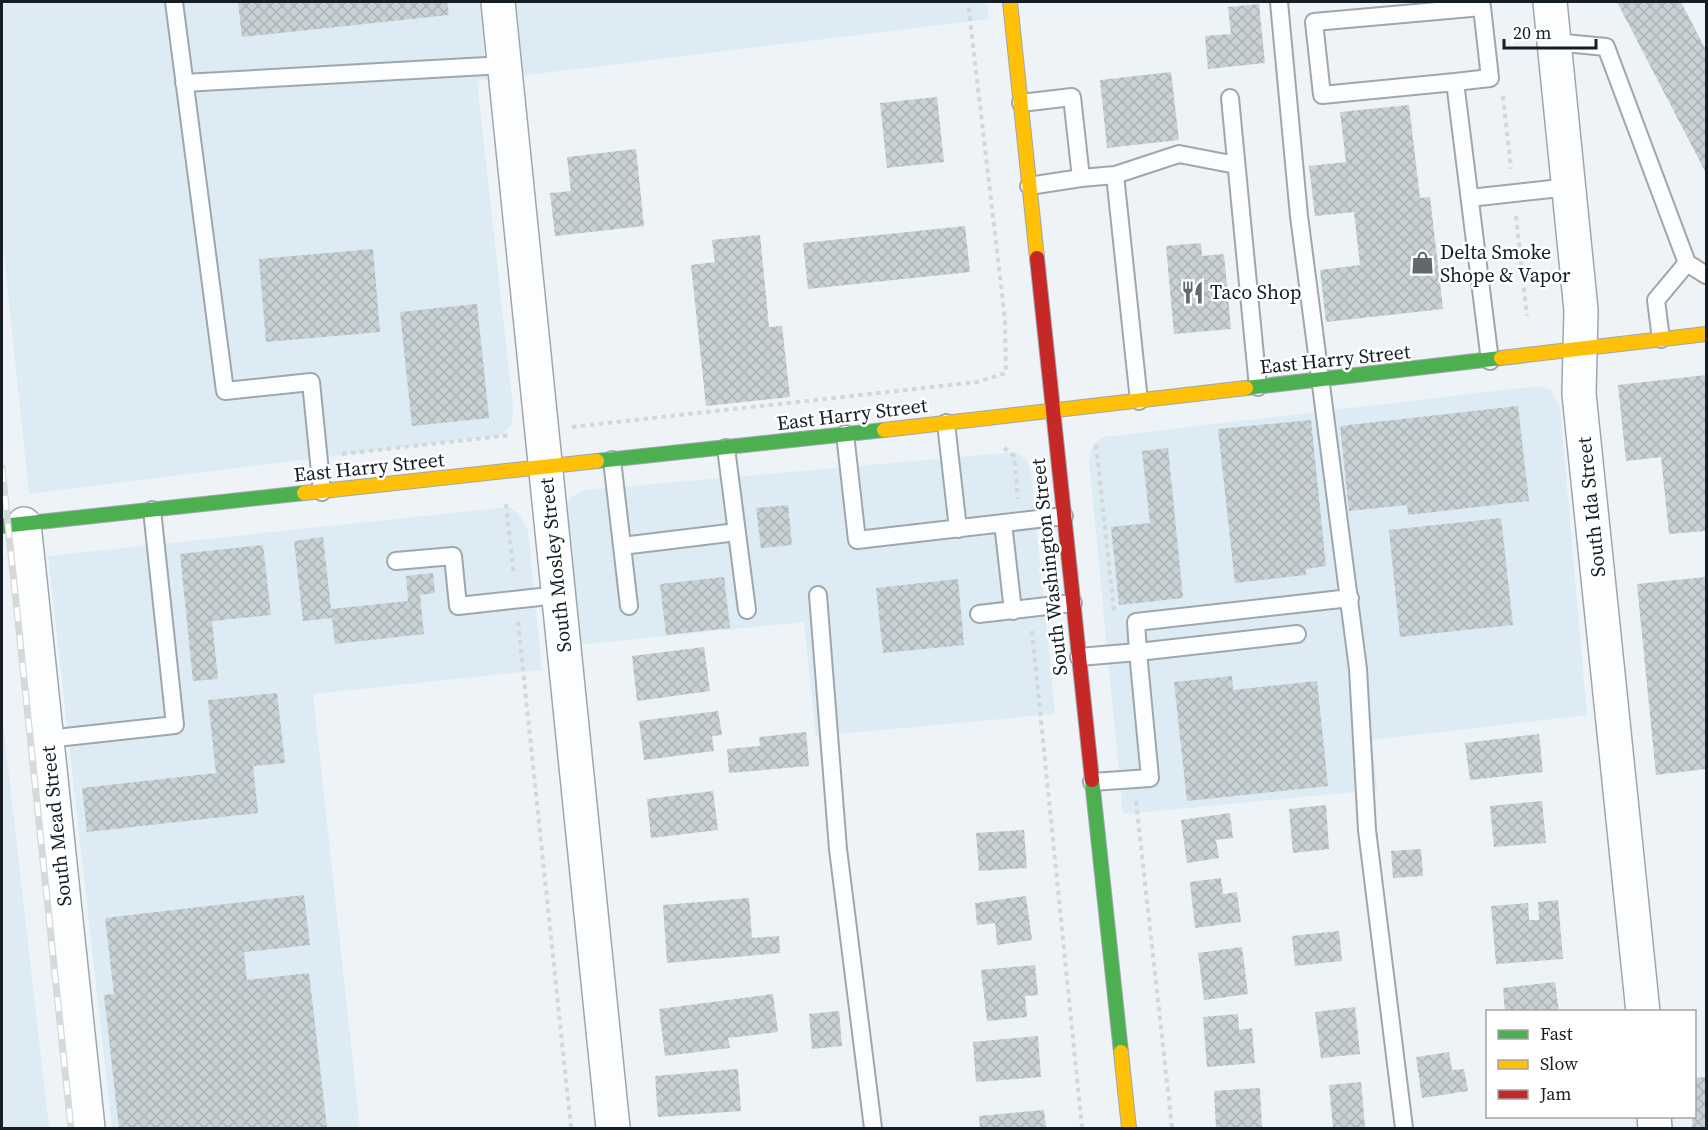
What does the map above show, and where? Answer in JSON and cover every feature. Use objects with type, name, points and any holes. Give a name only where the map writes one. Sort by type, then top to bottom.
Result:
[{"type":"street","name":"South Mosley Street","points":[[498,2],[613,1128]]},
{"type":"street","name":"South Washington Street","points":[[1010,2],[1129,1128]]},
{"type":"street","name":"South Ida Street","points":[[1550,2],[1581,310],[1579,394],[1643,1010]]},
{"type":"street","name":"East Harry Street","points":[[13,525],[726,448],[1580,351],[1707,334]]},
{"type":"street","name":"South Mead Street","points":[[13,525],[47,739],[88,1128]]},
{"type":"lane","points":[[174,2],[225,391],[311,382],[322,492]]},
{"type":"lane","points":[[1279,2],[1299,216],[1358,669],[1367,830],[1404,1128]]},
{"type":"lane","points":[[1482,7],[1490,78],[1455,82],[1322,94],[1314,22],[1482,7]]},
{"type":"lane","points":[[1554,42],[1606,47],[1687,263],[1707,275]]},
{"type":"lane","points":[[184,82],[504,65]]},
{"type":"lane","points":[[1455,82],[1490,361]]},
{"type":"lane","points":[[1021,103],[1072,97],[1081,178]]},
{"type":"lane","points":[[1230,98],[1258,387]]},
{"type":"lane","points":[[1029,186],[1081,178],[1115,176],[1179,154],[1236,165]]},
{"type":"lane","points":[[1115,176],[1139,401]]},
{"type":"lane","points":[[1470,198],[1569,188]]},
{"type":"lane","points":[[1661,339],[1656,300],[1687,263]]},
{"type":"lane","points":[[946,423],[958,529]]},
{"type":"lane","points":[[845,434],[857,540],[1064,516]]},
{"type":"lane","points":[[726,448],[747,610]]},
{"type":"lane","points":[[612,460],[629,606]]},
{"type":"lane","points":[[47,739],[174,725],[152,510]]},
{"type":"lane","points":[[1003,523],[1013,611]]},
{"type":"lane","points":[[622,546],[737,532]]},
{"type":"lane","points":[[396,561],[453,556],[458,606],[558,595]]},
{"type":"lane","points":[[818,595],[838,849],[873,1128]]},
{"type":"lane","points":[[1092,782],[1150,778],[1136,622],[1350,598]]},
{"type":"lane","points":[[979,614],[1073,603]]},
{"type":"lane","points":[[1079,657],[1298,634]]},
{"type":"path","points":[[318,457],[977,382],[1006,373],[1005,320],[968,2]]},
{"type":"path","points":[[1502,92],[1527,316]]},
{"type":"path","points":[[507,504],[571,1128]]},
{"type":"shaded area","points":[[2,2],[987,2],[989,19],[477,81],[513,408],[512,424],[502,435],[29,494],[2,235]]},
{"type":"shaded area","points":[[1538,386],[1551,390],[1560,407],[1587,715],[1372,740],[1377,790],[1123,814],[1089,460],[1093,444],[1104,437]]},
{"type":"shaded area","points":[[1016,452],[1026,459],[1031,471],[1055,714],[816,736],[804,622],[577,645],[565,513],[571,497],[586,490]]},
{"type":"shaded area","points":[[509,507],[519,514],[528,531],[542,670],[313,694],[360,1128],[112,1128],[48,556]]},
{"type":"shaded area","points":[[2,714],[49,1128],[2,1128]]},
{"type":"building","points":[[238,2],[447,2],[449,15],[242,37]]},
{"type":"building","points":[[1617,2],[1681,2],[1706,50],[1706,173]]},
{"type":"building","points":[[1259,4],[1265,63],[1208,69],[1205,36],[1231,34],[1228,7]]},
{"type":"building","points":[[1171,72],[1179,140],[1107,148],[1100,80]]},
{"type":"building","points":[[937,97],[944,162],[887,168],[880,103]]},
{"type":"building","points":[[1409,105],[1420,198],[1430,197],[1443,309],[1326,322],[1320,270],[1360,265],[1354,212],[1315,216],[1309,166],[1346,162],[1340,112]]},
{"type":"building","points":[[636,149],[644,226],[555,236],[550,193],[571,191],[567,157]]},
{"type":"building","points":[[965,226],[970,272],[808,289],[803,243]]},
{"type":"building","points":[[760,235],[769,327],[782,326],[790,397],[706,406],[691,265],[715,262],[712,240]]},
{"type":"building","points":[[1201,243],[1202,256],[1224,254],[1231,329],[1174,334],[1166,246]]},
{"type":"building","points":[[373,249],[380,332],[266,342],[259,259]]},
{"type":"building","points":[[477,304],[489,418],[412,426],[400,312]]},
{"type":"building","points":[[1706,375],[1706,531],[1669,534],[1661,457],[1626,461],[1618,385]]},
{"type":"building","points":[[1518,406],[1529,501],[1408,515],[1407,505],[1349,511],[1340,426]]},
{"type":"building","points":[[1311,420],[1326,566],[1306,569],[1306,575],[1235,583],[1218,429]]},
{"type":"building","points":[[1168,448],[1183,598],[1119,605],[1111,527],[1150,523],[1142,451]]},
{"type":"building","points":[[788,505],[792,545],[761,548],[756,508]]},
{"type":"building","points":[[1501,518],[1513,625],[1400,637],[1389,530]]},
{"type":"building","points":[[323,537],[331,609],[408,601],[406,576],[433,573],[435,593],[420,595],[424,634],[335,644],[332,618],[303,621],[294,541]]},
{"type":"building","points":[[263,545],[271,615],[212,621],[218,679],[193,681],[180,554]]},
{"type":"building","points":[[724,577],[730,628],[666,635],[660,584]]},
{"type":"building","points":[[1706,577],[1706,769],[1656,775],[1637,584]]},
{"type":"building","points":[[958,579],[964,645],[883,653],[876,588]]},
{"type":"building","points":[[704,647],[710,691],[637,701],[632,656]]},
{"type":"building","points":[[1232,676],[1233,690],[1317,681],[1328,786],[1187,801],[1174,682]]},
{"type":"building","points":[[277,693],[285,763],[253,766],[258,813],[87,832],[82,788],[216,773],[208,700]]},
{"type":"building","points":[[718,711],[722,735],[712,736],[714,751],[644,760],[639,721]]},
{"type":"building","points":[[806,732],[809,766],[729,773],[727,749],[760,746],[759,737]]},
{"type":"building","points":[[1539,734],[1543,772],[1470,780],[1465,743]]},
{"type":"building","points":[[713,791],[718,830],[651,838],[647,799]]},
{"type":"building","points":[[1542,801],[1546,843],[1494,847],[1490,806]]},
{"type":"building","points":[[1326,805],[1329,849],[1293,853],[1289,809]]},
{"type":"building","points":[[1230,813],[1233,838],[1216,840],[1219,858],[1187,863],[1181,820]]},
{"type":"building","points":[[1024,830],[1027,868],[979,871],[976,833]]},
{"type":"building","points":[[1421,849],[1423,876],[1393,878],[1391,851]]},
{"type":"building","points":[[1221,878],[1223,894],[1237,892],[1241,922],[1195,928],[1190,882]]},
{"type":"building","points":[[304,895],[310,945],[244,952],[247,980],[309,973],[327,1128],[119,1128],[104,995],[114,994],[105,918]]},
{"type":"building","points":[[1026,896],[1032,940],[997,945],[995,923],[977,925],[975,903]]},
{"type":"building","points":[[749,898],[752,938],[779,936],[780,953],[667,963],[663,905]]},
{"type":"building","points":[[1558,900],[1563,959],[1496,964],[1491,906],[1528,903],[1529,920],[1539,920],[1538,902]]},
{"type":"building","points":[[1339,931],[1342,961],[1295,966],[1292,936]]},
{"type":"building","points":[[1242,947],[1248,994],[1204,1000],[1198,953]]},
{"type":"building","points":[[1035,965],[1038,995],[1025,996],[1027,1017],[987,1021],[981,970]]},
{"type":"building","points":[[1555,982],[1559,1010],[1505,1010],[1503,988]]},
{"type":"building","points":[[773,994],[778,1032],[728,1038],[730,1048],[665,1056],[659,1009]]},
{"type":"building","points":[[1355,1007],[1360,1054],[1321,1058],[1315,1012]]},
{"type":"building","points":[[839,1011],[842,1046],[812,1049],[809,1014]]},
{"type":"building","points":[[1238,1014],[1239,1030],[1252,1028],[1255,1063],[1207,1067],[1203,1017]]},
{"type":"building","points":[[1038,1036],[1041,1077],[976,1082],[973,1042]]},
{"type":"building","points":[[1449,1052],[1452,1070],[1464,1069],[1468,1091],[1422,1098],[1416,1057]]},
{"type":"building","points":[[738,1069],[741,1111],[658,1117],[655,1076]]},
{"type":"building","points":[[1706,1077],[1706,1128],[1692,1128],[1692,1118],[1696,1118],[1696,1078]]},
{"type":"building","points":[[1361,1082],[1365,1127],[1333,1128],[1329,1085]]},
{"type":"building","points":[[1260,1088],[1262,1127],[1216,1128],[1214,1091]]},
{"type":"building","points":[[1044,1110],[1046,1128],[980,1128],[979,1116]]},
{"type":"railway","points":[[2,468],[71,1128]]},
{"type":"traffic: fast","points":[[1246,388],[1501,358]]},
{"type":"traffic: fast","points":[[597,461],[884,430]]},
{"type":"traffic: fast","points":[[2,526],[304,493]]},
{"type":"traffic: fast","points":[[1092,780],[1121,1052]]},
{"type":"traffic: slow","points":[[1010,2],[1037,258]]},
{"type":"traffic: slow","points":[[1501,358],[1706,334]]},
{"type":"traffic: slow","points":[[884,430],[1246,388]]},
{"type":"traffic: slow","points":[[304,493],[597,461]]},
{"type":"traffic: slow","points":[[1121,1052],[1129,1128]]},
{"type":"traffic: jam","points":[[1037,258],[1092,780]]},
{"type":"place","name":"Delta Smoke Shope & Vapor","points":[[1422,263]]},
{"type":"place","name":"Taco Shop","points":[[1192,292]]}]
